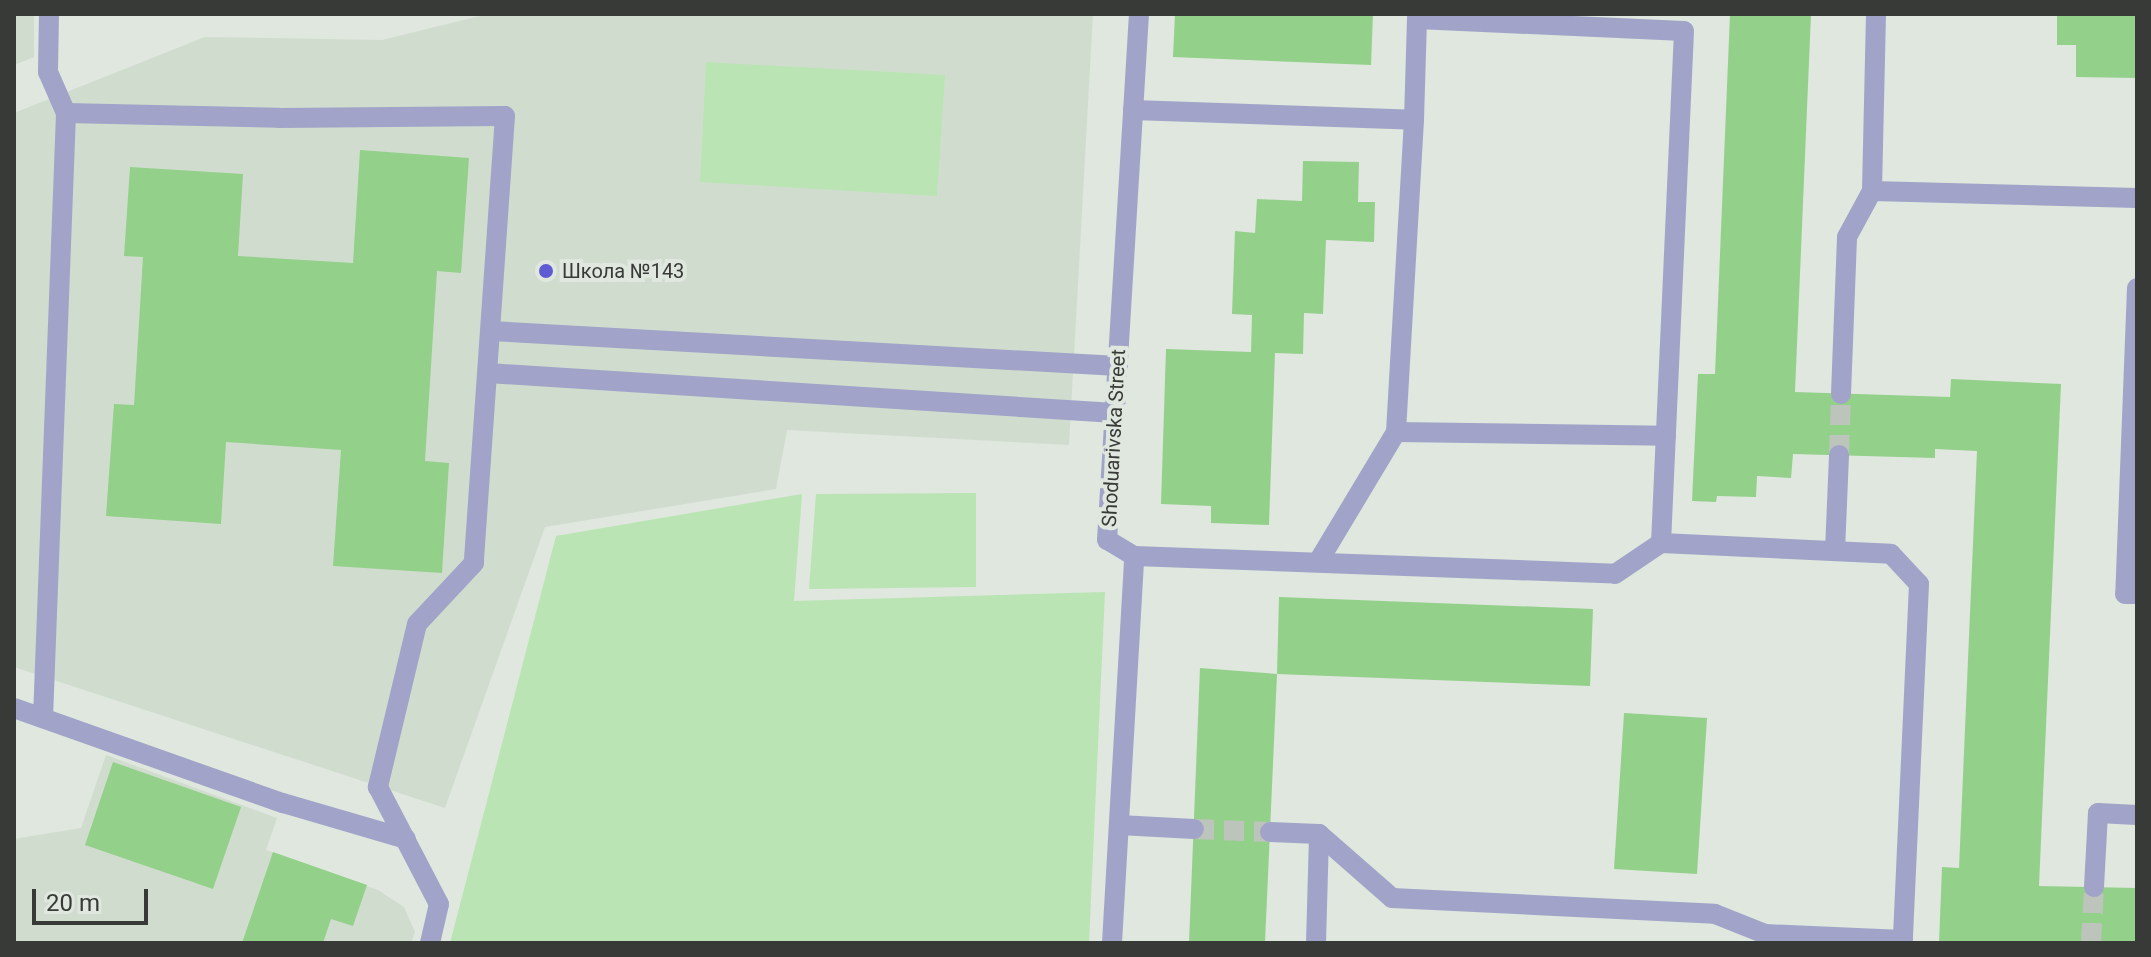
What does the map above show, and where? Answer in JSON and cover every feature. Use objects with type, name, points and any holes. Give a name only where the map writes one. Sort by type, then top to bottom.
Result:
[{"type":"lane","points":[[43,718],[66,113],[48,72],[49,14]]},
{"type":"lane","name":"Shoduarivska Street","points":[[1134,556],[1107,540],[1139,14]]},
{"type":"lane","points":[[1841,394],[1847,237],[1872,191],[1876,14]]},
{"type":"lane","points":[[1318,562],[1396,432],[1417,19],[1685,23],[1661,543]]},
{"type":"lane","points":[[1133,110],[1414,120]]},
{"type":"lane","points":[[66,113],[279,118],[505,116],[474,563],[417,624],[378,787],[439,904],[430,943]]},
{"type":"lane","points":[[1872,191],[2137,198]]},
{"type":"lane","points":[[2137,288],[2125,594],[2137,594]]},
{"type":"lane","points":[[491,331],[1118,366]]},
{"type":"lane","points":[[488,373],[1115,413]]},
{"type":"lane","points":[[1396,432],[1666,436]]},
{"type":"lane","points":[[1835,551],[1839,455]]},
{"type":"lane","points":[[1112,943],[1134,556],[1615,574],[1661,543],[1891,554],[1919,584],[1903,942],[1765,934],[1715,914],[1392,898],[1319,834],[1270,832]]},
{"type":"lane","points":[[14,708],[268,798],[406,839]]},
{"type":"lane","points":[[2094,887],[2098,813],[2137,815]]},
{"type":"lane","points":[[1119,825],[1194,829]]},
{"type":"lane","points":[[1316,943],[1319,834]]},
{"type":"shaded area","points":[[14,14],[34,14],[34,57],[14,65]]},
{"type":"shaded area","name":"Школа №143","points":[[488,14],[1093,14],[1069,445],[787,430],[776,489],[545,527],[445,808],[14,667],[14,113],[205,37],[382,40]]},
{"type":"shaded area","points":[[106,755],[277,818],[266,850],[378,890],[404,907],[415,932],[411,943],[14,943],[14,839],[81,828]]},
{"type":"green space","points":[[706,62],[945,75],[937,196],[700,182]]},
{"type":"green space","points":[[976,493],[976,587],[809,589],[816,494]]},
{"type":"green space","points":[[802,494],[794,601],[1105,592],[1089,943],[450,943],[556,536]]},
{"type":"building","points":[[1175,14],[1373,14],[1371,65],[1173,57]]},
{"type":"building","points":[[1730,14],[1811,14],[1795,392],[1950,397],[1951,379],[2061,384],[2039,886],[2137,888],[2137,943],[1939,943],[1942,867],[1959,868],[1977,451],[1935,449],[1935,458],[1793,454],[1791,478],[1757,476],[1756,497],[1717,496],[1716,502],[1692,501],[1698,374],[1715,374]]},
{"type":"building","points":[[2057,14],[2137,14],[2137,78],[2076,77],[2076,45],[2057,45]]},
{"type":"building","points":[[360,150],[469,158],[461,273],[437,271],[425,461],[449,463],[442,573],[333,566],[341,450],[226,442],[221,524],[106,516],[114,404],[134,405],[143,257],[124,256],[130,167],[243,174],[238,256],[353,263]]},
{"type":"building","points":[[1303,161],[1359,162],[1358,202],[1375,202],[1374,242],[1326,240],[1323,314],[1304,313],[1303,354],[1275,353],[1269,525],[1211,523],[1211,506],[1161,504],[1166,349],[1251,352],[1252,315],[1232,314],[1235,231],[1255,233],[1257,199],[1302,201]]},
{"type":"building","points":[[1279,597],[1593,609],[1590,686],[1277,674]]},
{"type":"building","points":[[1200,668],[1277,674],[1265,943],[1189,943]]},
{"type":"building","points":[[1624,713],[1707,718],[1697,874],[1614,869]]},
{"type":"building","points":[[113,762],[241,807],[213,889],[85,845]]},
{"type":"building","points":[[273,852],[367,885],[353,926],[331,919],[323,943],[242,943]]},
{"type":"tunnel","points":[[1839,455],[1841,394]]},
{"type":"tunnel","points":[[1194,829],[1270,832]]},
{"type":"tunnel","points":[[2091,943],[2094,887]]},
{"type":"place","name":"Школа №143","points":[[546,271]]}]
